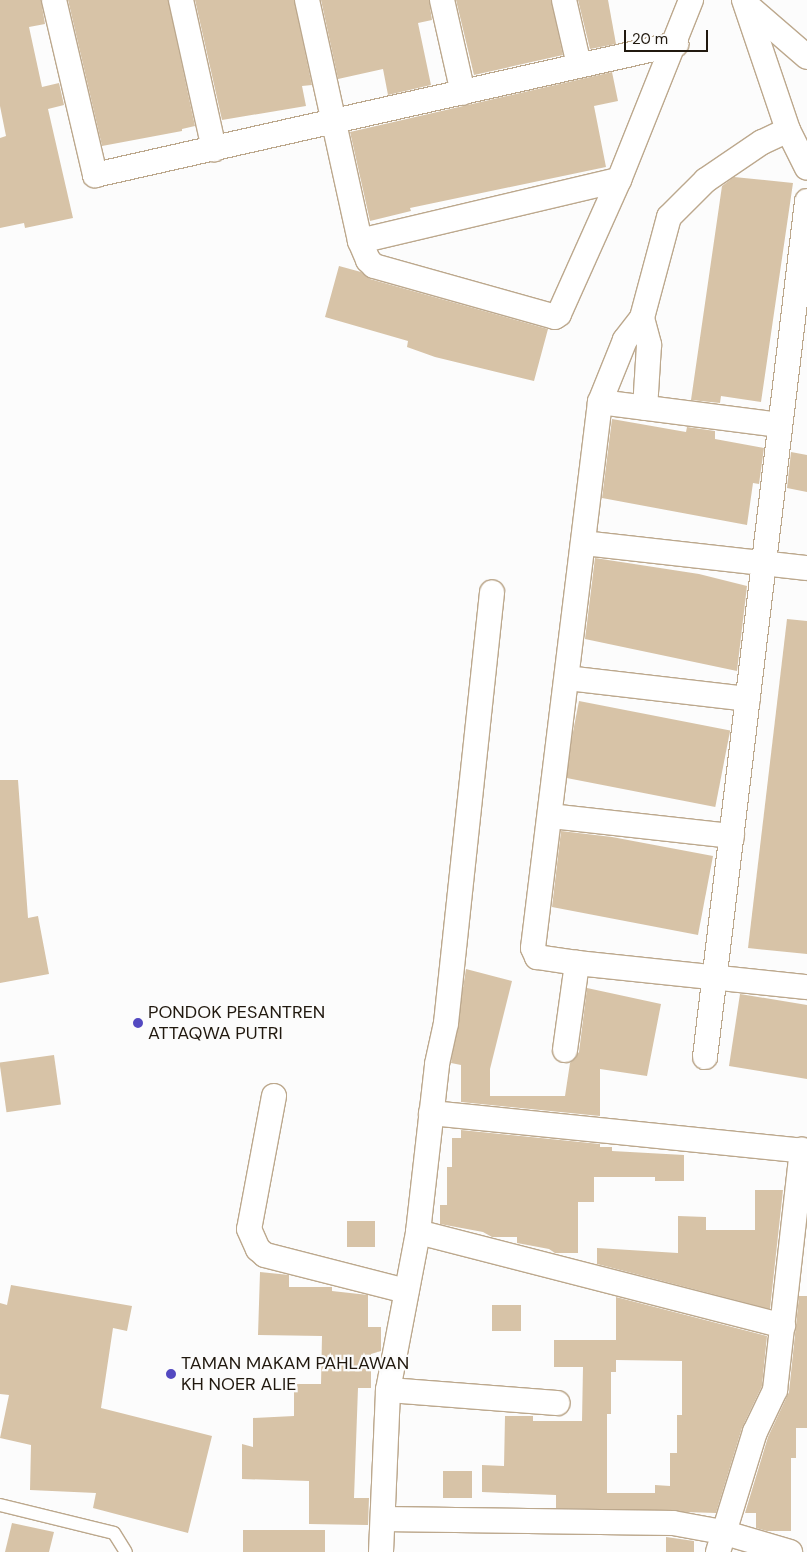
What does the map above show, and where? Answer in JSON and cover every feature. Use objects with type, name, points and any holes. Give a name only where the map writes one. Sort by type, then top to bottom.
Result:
[{"type":"street","points":[[54,0],[96,175],[676,44]]},
{"type":"street","points":[[181,0],[214,149]]},
{"type":"street","points":[[307,0],[360,241],[374,266],[555,317],[559,314],[619,180],[676,44],[691,0]]},
{"type":"street","points":[[442,0],[462,93]]},
{"type":"street","points":[[564,0],[579,65]]},
{"type":"street","points":[[746,3],[807,57]]},
{"type":"street","points":[[746,3],[788,130],[807,168]]},
{"type":"street","points":[[788,130],[762,142],[706,180],[669,217],[642,318],[625,340],[600,402],[533,951],[541,958],[578,963],[807,986]]},
{"type":"street","points":[[360,241],[619,180]]},
{"type":"street","points":[[706,1057],[807,201]]},
{"type":"street","points":[[642,318],[649,345],[645,408]]},
{"type":"street","points":[[600,402],[780,425]]},
{"type":"street","points":[[583,543],[807,568]]},
{"type":"street","points":[[381,1552],[388,1390],[418,1232],[431,1113],[447,1013],[492,592]]},
{"type":"street","points":[[567,678],[748,699]]},
{"type":"street","points":[[550,816],[732,836]]},
{"type":"street","points":[[564,1050],[578,963]]},
{"type":"street","points":[[274,1096],[249,1229],[258,1249],[265,1255],[406,1291]]},
{"type":"street","points":[[431,1113],[804,1151],[775,1390],[755,1432],[720,1542]]},
{"type":"street","points":[[418,1232],[783,1326]]},
{"type":"street","points":[[388,1390],[558,1403]]},
{"type":"street","points":[[382,1518],[674,1523],[720,1542],[790,1552]]},
{"type":"lane","points":[[0,1505],[114,1533],[126,1552]]},
{"type":"building","points":[[0,0],[41,0],[45,24],[29,27],[42,87],[59,83],[64,105],[48,109],[73,218],[25,228],[24,223],[0,228],[0,138],[6,136],[0,106]]},
{"type":"building","points":[[68,0],[168,0],[195,126],[182,129],[182,131],[102,146]]},
{"type":"building","points":[[195,0],[294,0],[312,85],[302,86],[306,106],[222,120]]},
{"type":"building","points":[[321,0],[429,0],[432,20],[418,23],[431,85],[388,95],[383,69],[338,79]]},
{"type":"building","points":[[456,0],[551,0],[563,55],[474,75]]},
{"type":"building","points":[[578,0],[608,0],[616,44],[590,49]]},
{"type":"building","points":[[612,72],[618,101],[594,106],[606,167],[410,208],[411,211],[370,221],[350,132]]},
{"type":"building","points":[[734,177],[793,183],[761,402],[721,396],[720,403],[691,400],[722,186]]},
{"type":"building","points":[[339,266],[361,272],[370,279],[548,329],[534,381],[435,357],[407,347],[408,341],[325,317]]},
{"type":"building","points":[[612,419],[686,432],[687,427],[715,431],[715,439],[764,448],[759,484],[753,483],[747,525],[602,498]]},
{"type":"building","points":[[791,452],[807,455],[807,492],[787,488]]},
{"type":"building","points":[[595,558],[699,574],[747,586],[737,671],[585,639]]},
{"type":"building","points":[[787,619],[807,621],[807,954],[748,948]]},
{"type":"building","points":[[579,701],[730,730],[715,807],[564,778]]},
{"type":"building","points":[[0,780],[18,780],[28,918],[38,916],[49,974],[0,983]]},
{"type":"building","points":[[561,831],[612,837],[713,856],[698,935],[552,907]]},
{"type":"building","points":[[466,969],[512,981],[490,1069],[490,1096],[565,1096],[570,1063],[579,1052],[587,988],[661,1004],[647,1076],[600,1069],[600,1116],[461,1102],[461,1065],[451,1063]]},
{"type":"building","points":[[740,994],[807,1005],[807,1079],[729,1066]]},
{"type":"building","points":[[54,1055],[61,1105],[6,1112],[0,1063]]},
{"type":"building","points":[[461,1130],[600,1144],[600,1147],[612,1147],[612,1151],[684,1155],[684,1181],[655,1181],[655,1177],[594,1177],[594,1202],[578,1202],[578,1253],[555,1253],[549,1249],[517,1243],[517,1237],[492,1237],[483,1232],[440,1224],[440,1205],[447,1205],[447,1167],[452,1167],[452,1138],[461,1138]]},
{"type":"building","points":[[755,1190],[783,1190],[770,1309],[597,1264],[597,1248],[678,1253],[678,1216],[706,1217],[706,1230],[755,1230]]},
{"type":"building","points":[[347,1221],[375,1221],[375,1247],[347,1247]]},
{"type":"building","points":[[260,1272],[289,1275],[289,1287],[332,1287],[332,1291],[368,1295],[368,1327],[381,1327],[381,1351],[371,1354],[371,1388],[358,1388],[354,1498],[369,1498],[368,1525],[309,1524],[309,1481],[242,1479],[242,1444],[253,1447],[253,1418],[294,1416],[294,1384],[321,1384],[322,1336],[258,1335]]},
{"type":"building","points":[[11,1285],[132,1306],[127,1331],[113,1328],[101,1408],[212,1436],[188,1533],[93,1508],[96,1493],[30,1490],[31,1445],[0,1438],[9,1395],[0,1394],[0,1303],[7,1305]]},
{"type":"building","points":[[799,1296],[807,1296],[807,1428],[796,1428],[796,1458],[791,1458],[791,1531],[767,1531],[756,1528],[756,1513],[745,1513],[768,1437],[789,1392]]},
{"type":"building","points":[[616,1297],[767,1336],[762,1386],[742,1428],[716,1513],[556,1508],[556,1495],[482,1492],[482,1465],[504,1466],[505,1416],[533,1416],[533,1421],[582,1421],[583,1367],[554,1367],[554,1340],[616,1340]],"holes":[[[616,1360],[682,1361],[682,1415],[677,1415],[677,1453],[670,1453],[670,1486],[655,1485],[655,1493],[607,1493],[607,1414],[611,1414],[611,1372],[616,1372]]]},
{"type":"building","points":[[492,1305],[521,1305],[521,1331],[492,1331]]},
{"type":"building","points":[[443,1471],[472,1471],[472,1498],[443,1498]]},
{"type":"building","points":[[12,1523],[54,1532],[49,1552],[5,1552]]},
{"type":"building","points":[[243,1530],[325,1530],[325,1552],[243,1552]]},
{"type":"building","points":[[666,1537],[694,1541],[694,1552],[666,1552]]},
{"type":"place","name":"PONDOK PESANTREN ATTAQWA PUTRI","points":[[138,1023]]},
{"type":"place","name":"TAMAN MAKAM PAHLAWAN KH NOER ALIE","points":[[171,1374]]}]
